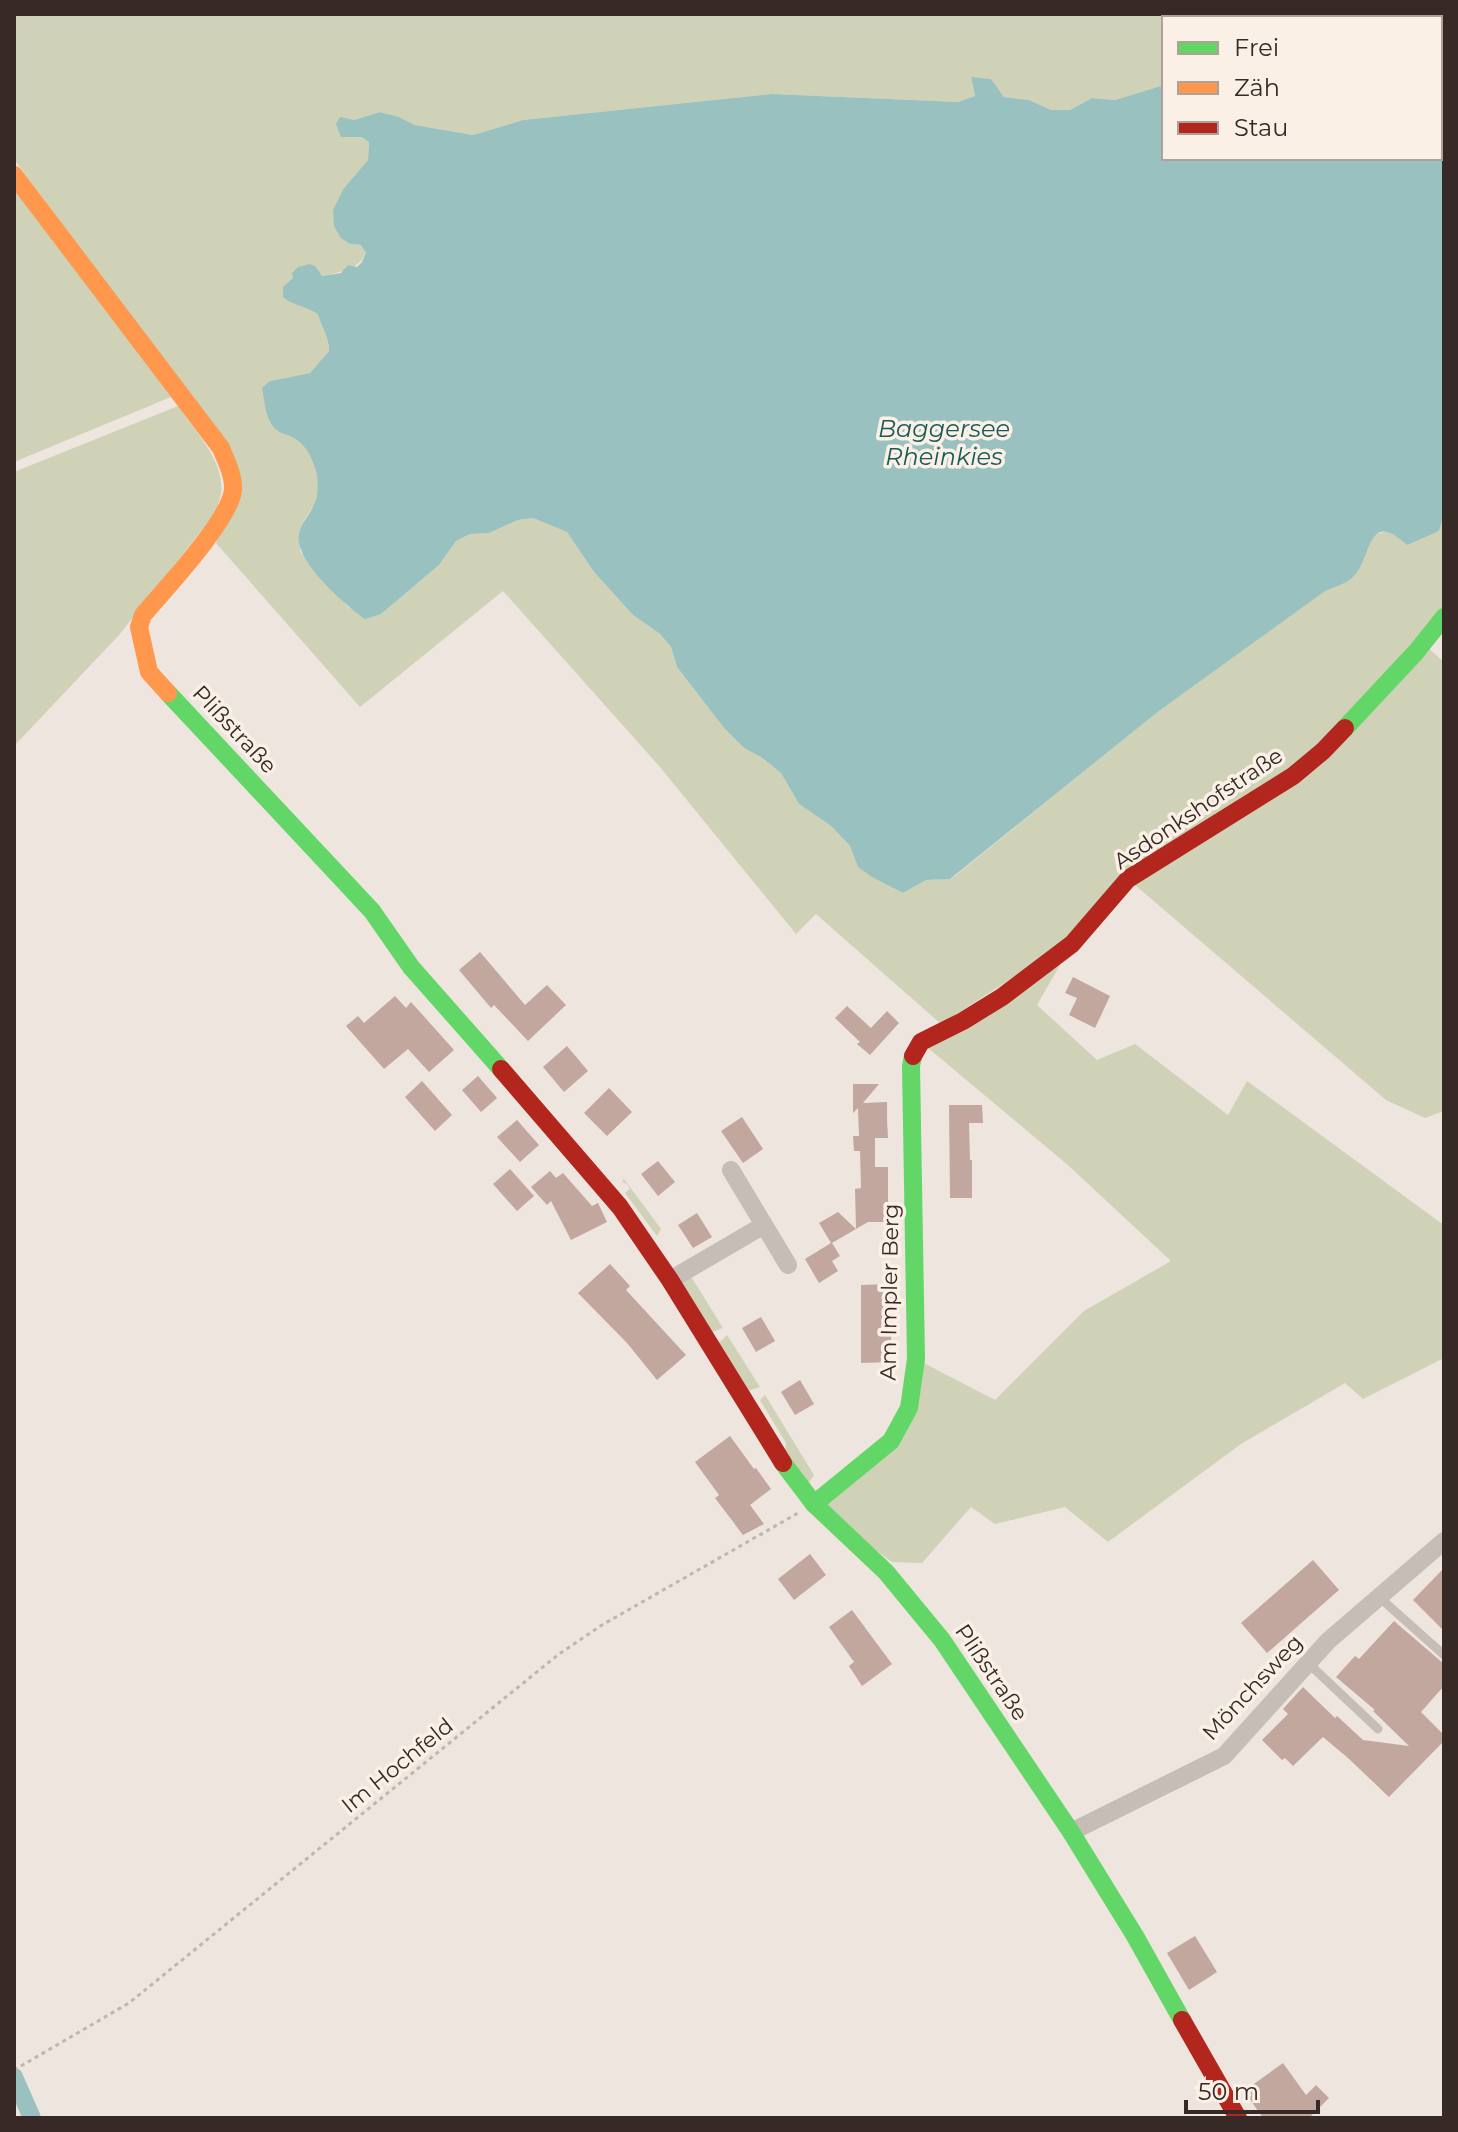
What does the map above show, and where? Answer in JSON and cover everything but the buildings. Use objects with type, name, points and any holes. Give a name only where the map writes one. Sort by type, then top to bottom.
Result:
[{"type":"street","name":"Plißstraße","points":[[14,175],[221,448],[234,479],[231,500],[223,517],[143,615],[139,627],[149,672],[372,911],[411,967],[620,1207],[670,1280],[788,1471],[814,1504],[886,1572],[942,1640],[1071,1832],[1135,1936],[1238,2118]]},
{"type":"street","name":"Asdonkshofstraße","points":[[921,1042],[1002,997],[1072,944],[1128,879],[1293,776],[1323,751],[1416,652],[1444,617]]},
{"type":"street","name":"Am Impler Berg","points":[[814,1504],[891,1441],[909,1408],[916,1359],[911,1066],[921,1042]]},
{"type":"street","points":[[731,1170],[788,1265]]},
{"type":"street","points":[[670,1280],[764,1225]]},
{"type":"street","name":"Mönchsweg","points":[[1071,1832],[1224,1756],[1328,1641],[1444,1541]]},
{"type":"lane","points":[[1379,1597],[1444,1655]]},
{"type":"lane","points":[[1308,1663],[1378,1729]]},
{"type":"path","name":"Im Hochfeld","points":[[14,2070],[129,2003],[559,1654],[602,1625],[814,1504]]},
{"type":"green space","points":[[14,14],[1444,14],[1444,87],[1442,16],[1162,16],[1162,86],[1115,100],[1092,98],[1070,110],[1051,110],[1029,100],[1004,97],[991,79],[971,78],[975,96],[958,102],[772,94],[523,120],[473,135],[415,125],[380,112],[354,120],[362,137],[369,141],[368,160],[344,188],[350,244],[361,245],[366,253],[358,264],[347,270],[322,276],[316,267],[293,278],[293,304],[319,314],[329,351],[310,373],[270,381],[277,431],[307,447],[316,468],[318,488],[314,506],[303,522],[300,551],[349,608],[381,614],[439,565],[456,541],[470,534],[489,533],[518,520],[533,518],[567,532],[594,572],[633,615],[660,634],[671,647],[677,667],[724,728],[744,748],[781,773],[799,804],[831,826],[850,846],[858,867],[903,893],[926,880],[951,879],[1159,711],[1325,590],[1343,584],[1364,559],[1374,535],[1386,531],[1398,536],[1439,531],[1444,515],[1444,611],[1419,640],[1444,662],[1444,1111],[1425,1118],[1386,1100],[1128,879],[1051,953],[941,1024],[816,914],[796,934],[660,767],[503,591],[360,707],[216,543],[239,497],[174,376],[14,159]]},
{"type":"green space","points":[[14,186],[171,397],[14,462]]},
{"type":"green space","points":[[178,406],[207,446],[218,469],[221,493],[216,512],[119,635],[14,746],[14,472]]},
{"type":"green space","points":[[1072,944],[1037,1005],[1097,1060],[1135,1044],[1228,1115],[1247,1081],[1441,1223],[1444,1222],[1444,1358],[1363,1399],[1345,1383],[1241,1444],[1108,1542],[1065,1507],[995,1524],[971,1507],[922,1563],[892,1562],[814,1504],[891,1441],[916,1359],[995,1400],[1084,1311],[1171,1261],[1069,1166],[921,1042]]},
{"type":"green space","points":[[624,1179],[661,1229],[657,1236],[625,1193],[630,1189],[622,1182]]},
{"type":"green space","points":[[690,1275],[723,1328],[712,1332],[683,1285]]},
{"type":"green space","points":[[727,1335],[760,1387],[748,1391],[719,1343]]},
{"type":"green space","points":[[765,1395],[814,1475],[807,1486],[785,1451],[786,1443],[760,1400]]},
{"type":"water","name":"Baggersee Rheinkies","points":[[971,77],[991,79],[1004,97],[1029,100],[1051,110],[1070,110],[1092,98],[1115,100],[1162,86],[1162,160],[1442,160],[1444,87],[1444,515],[1439,531],[1407,545],[1394,535],[1384,532],[1377,534],[1351,579],[1325,591],[1159,711],[950,879],[926,880],[903,893],[858,867],[850,846],[831,826],[799,804],[781,773],[744,748],[724,728],[677,667],[671,647],[660,634],[633,615],[594,572],[567,532],[533,518],[518,520],[489,533],[470,534],[456,541],[439,565],[381,614],[365,619],[312,569],[299,545],[299,534],[316,497],[316,470],[303,445],[277,430],[269,420],[262,388],[270,381],[310,373],[329,351],[318,314],[283,297],[283,287],[293,278],[292,273],[298,267],[310,264],[322,276],[341,273],[348,265],[357,267],[366,253],[361,245],[350,244],[341,238],[334,226],[333,210],[344,188],[368,160],[369,142],[362,137],[341,137],[336,124],[340,117],[354,120],[380,112],[415,125],[473,135],[523,120],[772,94],[958,102],[975,96]]},
{"type":"waterway","points":[[14,2077],[32,2118]]},
{"type":"traffic: fast","points":[[1345,728],[1416,652],[1444,617]]},
{"type":"traffic: fast","points":[[168,693],[372,911],[411,967],[501,1069]]},
{"type":"traffic: fast","points":[[814,1504],[891,1441],[909,1408],[916,1359],[913,1056]]},
{"type":"traffic: fast","points":[[783,1463],[814,1504],[886,1572],[942,1640],[1071,1832],[1182,2020]]},
{"type":"traffic: slow","points":[[14,175],[221,448],[231,474],[233,490],[221,519],[143,615],[139,627],[149,672],[168,693]]},
{"type":"traffic: jam","points":[[913,1056],[921,1042],[1002,997],[1072,944],[1128,879],[1293,776],[1345,728]]},
{"type":"traffic: jam","points":[[501,1069],[620,1207],[670,1280],[783,1463]]},
{"type":"traffic: jam","points":[[1182,2020],[1238,2118]]}]
